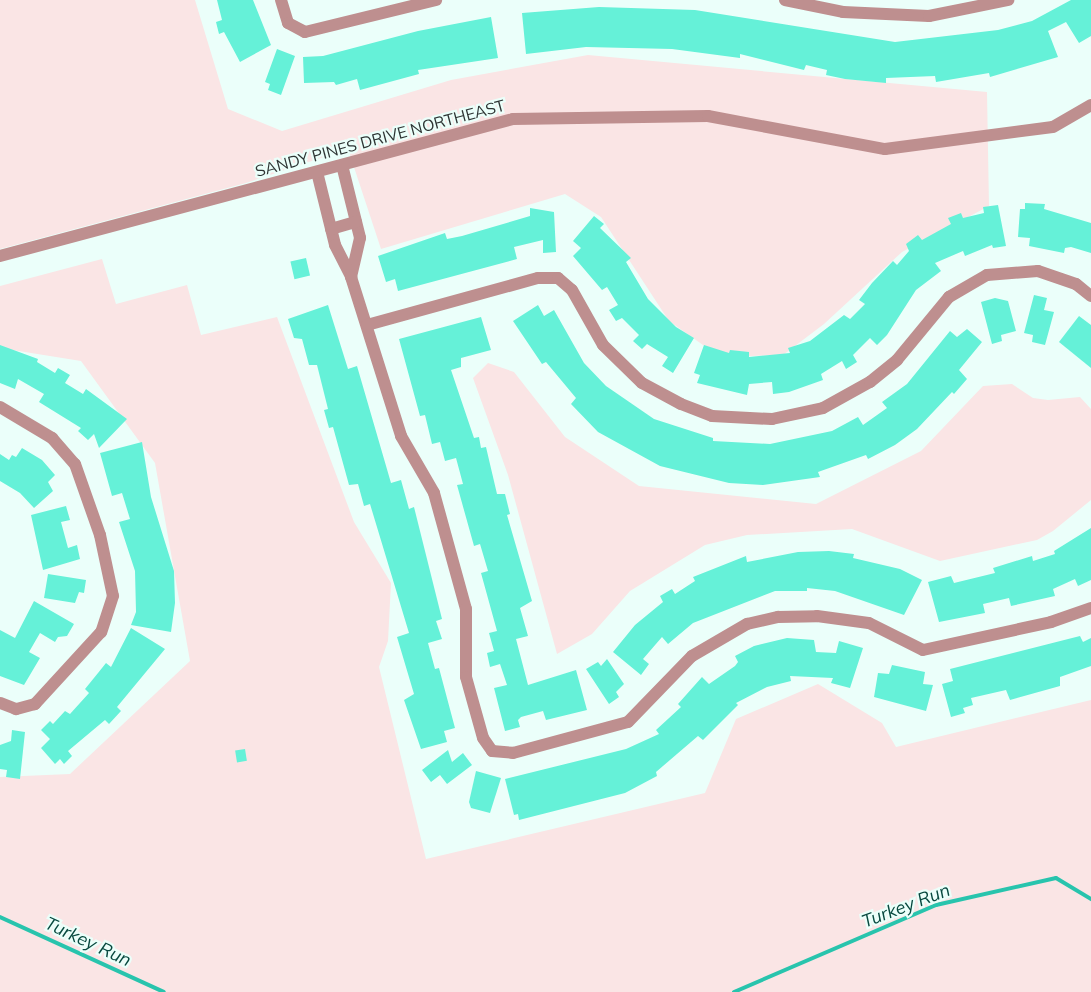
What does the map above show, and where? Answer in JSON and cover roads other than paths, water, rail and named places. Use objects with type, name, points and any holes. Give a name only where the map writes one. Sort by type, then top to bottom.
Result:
[{"type":"street","points":[[281,0],[288,23],[305,32],[436,0]]},
{"type":"street","points":[[785,0],[843,12],[928,16],[1008,0]]},
{"type":"street","name":"SANDY PINES DRIVE NORTHEAST","points":[[0,256],[513,119],[708,116],[885,149],[1053,127],[1091,105]]},
{"type":"street","points":[[342,165],[360,238],[351,278]]},
{"type":"street","points":[[317,172],[331,229],[367,325],[401,436],[434,493],[466,609],[466,677],[483,738],[492,751],[513,753],[628,722],[692,656],[758,622],[778,617],[840,618],[869,623],[923,650],[1051,622],[1091,608]]},
{"type":"street","points":[[331,229],[356,222]]},
{"type":"street","points":[[367,325],[538,278],[558,278],[572,290],[603,345],[642,382],[681,404],[712,416],[772,419],[823,408],[870,382],[897,360],[949,297],[987,275],[1038,271],[1076,284],[1091,296]]},
{"type":"street","points":[[0,407],[52,438],[75,464],[100,535],[113,596],[101,632],[35,704],[16,709],[0,703]]},
{"type":"waterway","name":"Turkey Run","points":[[734,992],[936,905],[1056,878],[1091,899]]},
{"type":"waterway","name":"Turkey Run","points":[[0,917],[164,992]]}]
